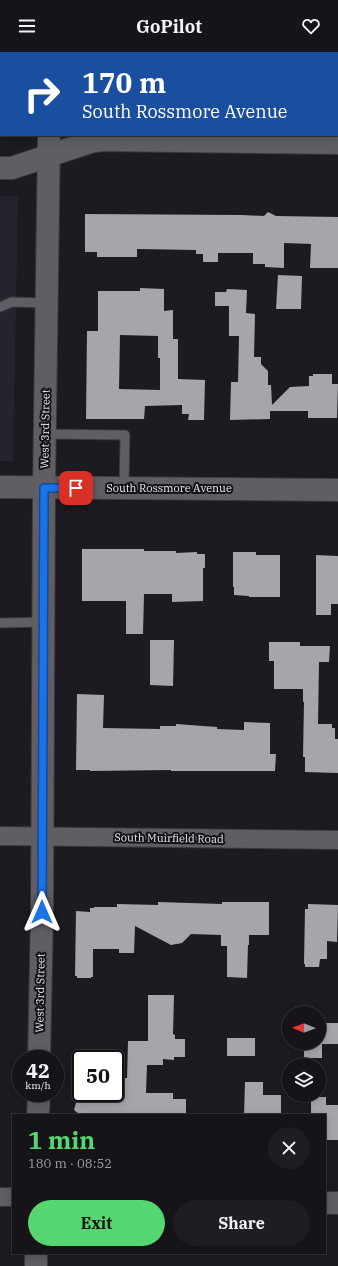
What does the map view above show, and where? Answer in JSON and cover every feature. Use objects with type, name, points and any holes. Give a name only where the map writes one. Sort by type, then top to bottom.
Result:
[{"type":"main road","points":[[0,168],[12,168],[49,145],[103,140],[338,143]]},
{"type":"main road","name":"West 3rd Street","points":[[39,1050],[46,303],[49,145]]},
{"type":"main road","name":"South Rossmore Avenue","points":[[0,487],[338,490]]},
{"type":"main road","points":[[38,1114],[39,1102]]},
{"type":"main road","points":[[326,1203],[338,1203]]},
{"type":"main road","points":[[36,1254],[36,1266]]},
{"type":"street","name":"South Muirfield Road","points":[[0,836],[338,840]]},
{"type":"street","points":[[0,1196],[12,1197]]},
{"type":"lane","points":[[0,306],[12,302],[46,303]]},
{"type":"lane","points":[[45,434],[125,435],[124,488]]},
{"type":"lane","points":[[0,622],[44,622]]},
{"type":"shaded area","points":[[0,196],[18,196],[13,461],[0,461]]},
{"type":"building","points":[[268,212],[276,216],[338,217],[338,268],[310,268],[311,244],[284,243],[284,268],[265,267],[265,264],[253,264],[253,253],[218,253],[218,262],[203,262],[203,254],[196,254],[196,250],[137,249],[137,257],[97,257],[97,252],[85,252],[85,214],[264,216]]},
{"type":"building","points":[[278,275],[302,276],[301,309],[276,309]]},
{"type":"building","points":[[140,288],[164,289],[164,311],[173,310],[173,339],[178,339],[178,379],[205,380],[204,420],[188,420],[189,414],[182,414],[182,405],[145,406],[144,419],[86,419],[87,331],[98,331],[98,291],[140,291]],"holes":[[[120,335],[158,336],[160,390],[119,389]]]},
{"type":"building","points":[[227,289],[247,290],[246,313],[255,314],[254,357],[261,357],[261,364],[268,371],[268,385],[271,385],[272,405],[290,387],[309,386],[309,376],[313,376],[313,374],[332,374],[332,384],[338,384],[337,418],[308,418],[308,411],[270,411],[270,419],[230,420],[231,382],[238,382],[239,336],[229,336],[229,306],[215,306],[215,292],[226,292]]},
{"type":"building","points":[[82,549],[144,549],[144,551],[176,551],[176,553],[197,552],[197,554],[205,554],[205,568],[203,568],[203,601],[172,602],[172,594],[144,594],[143,634],[126,634],[126,601],[82,601]]},
{"type":"building","points":[[233,552],[256,552],[256,555],[280,555],[280,597],[249,597],[234,595]]},
{"type":"building","points":[[316,555],[338,556],[338,604],[331,604],[331,615],[316,615]]},
{"type":"building","points":[[150,640],[174,640],[173,686],[150,685]]},
{"type":"building","points":[[269,642],[300,642],[300,646],[330,646],[329,662],[319,662],[318,724],[332,724],[332,728],[335,728],[335,739],[338,739],[338,773],[305,772],[305,757],[303,757],[303,689],[274,689],[274,661],[269,661]]},
{"type":"building","points":[[77,694],[104,695],[103,728],[160,729],[160,726],[176,726],[176,724],[217,727],[217,729],[244,730],[244,722],[270,723],[270,754],[276,754],[275,771],[76,770]]},
{"type":"building","points":[[158,902],[222,904],[222,902],[269,902],[269,935],[249,935],[247,978],[227,977],[227,946],[221,946],[221,935],[191,934],[182,943],[171,945],[135,926],[134,953],[119,953],[119,949],[93,949],[93,977],[77,978],[77,976],[75,976],[76,911],[90,912],[90,908],[117,907],[117,904],[158,905]]},
{"type":"building","points":[[308,904],[338,905],[337,942],[327,941],[327,959],[320,959],[319,967],[305,967],[304,964],[305,909],[308,909]]},
{"type":"building","points":[[148,995],[174,995],[173,1034],[175,1035],[175,1039],[185,1039],[185,1057],[174,1057],[174,1060],[163,1059],[163,1065],[147,1065],[146,1093],[173,1093],[173,1099],[186,1099],[186,1114],[79,1114],[74,1110],[77,1102],[124,1102],[124,1078],[127,1078],[128,1041],[148,1041]]},
{"type":"building","points":[[326,1023],[338,1023],[338,1044],[326,1044]]},
{"type":"building","points":[[227,1038],[255,1038],[255,1056],[227,1056]]},
{"type":"building","points":[[304,1050],[322,1050],[322,1058],[304,1058]]},
{"type":"building","points":[[245,1082],[263,1082],[263,1095],[281,1095],[281,1114],[244,1114]]},
{"type":"building","points":[[311,1102],[326,1102],[326,1105],[338,1105],[338,1140],[326,1140],[326,1114],[311,1114]]},
{"type":"route","points":[[42,912],[44,488],[76,488]]}]
